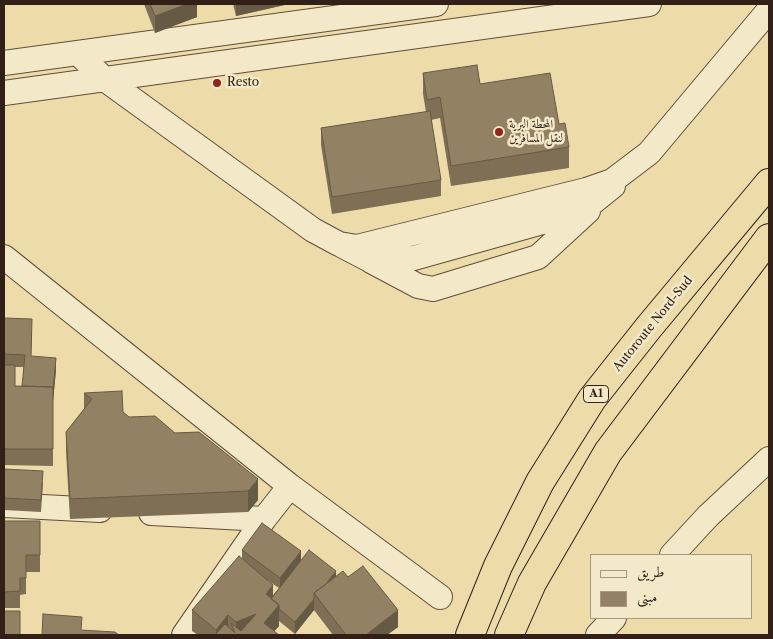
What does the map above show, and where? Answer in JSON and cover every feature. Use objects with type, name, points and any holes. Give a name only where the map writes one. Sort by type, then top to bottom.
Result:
[{"type":"highway","name":"Autoroute Nord-Sud","points":[[470,635],[498,566],[540,482],[592,399],[649,327],[769,183]]},
{"type":"highway","points":[[509,635],[532,583],[608,452],[769,238]]},
{"type":"street","points":[[4,63],[436,4]]},
{"type":"street","points":[[4,93],[649,4]]},
{"type":"street","points":[[78,53],[103,78],[313,230],[418,286],[433,289],[538,257],[650,152],[769,10]]},
{"type":"street","points":[[339,244],[358,247],[586,190],[612,181],[630,169]]},
{"type":"street","points":[[370,260],[382,262],[414,258],[582,211],[602,197]]},
{"type":"street","points":[[4,257],[290,486],[440,597]]},
{"type":"street","points":[[673,554],[708,516],[769,459]]},
{"type":"street","points":[[184,635],[264,519],[290,486]]},
{"type":"street","points":[[4,505],[264,519]]},
{"type":"street","points":[[598,635],[613,619]]},
{"type":"building","points":[[150,4],[187,4],[155,16]]},
{"type":"building","name":"المحطة البرية لنقل المسافرين","points":[[477,65],[480,84],[550,73],[559,124],[565,123],[569,147],[451,166],[440,97],[427,100],[423,73]]},
{"type":"building","points":[[430,111],[441,180],[332,197],[321,128]]},
{"type":"building","points":[[4,318],[32,319],[31,356],[56,358],[53,390],[53,387],[22,386],[25,355],[4,354]]},
{"type":"building","points":[[4,365],[15,365],[15,386],[53,387],[53,449],[4,449]]},
{"type":"building","points":[[122,391],[123,412],[129,417],[155,416],[175,433],[199,432],[258,479],[248,491],[70,499],[66,432],[92,399],[84,393]]},
{"type":"building","points":[[4,469],[43,471],[41,500],[4,498]]},
{"type":"building","points":[[4,521],[40,521],[40,555],[26,555],[26,578],[20,578],[20,591],[4,592]]},
{"type":"building","points":[[262,523],[301,551],[280,578],[242,550]]},
{"type":"building","points":[[309,550],[336,571],[326,584],[314,593],[314,599],[295,622],[279,609],[279,605],[271,599]]},
{"type":"building","points":[[239,556],[273,585],[266,594],[279,605],[264,623],[279,635],[215,635],[225,624],[235,633],[231,623],[241,631],[256,614],[236,622],[228,615],[216,630],[192,610]]},
{"type":"building","points":[[363,566],[398,610],[366,635],[346,635],[314,593],[343,571],[348,577]]},
{"type":"building","points":[[4,611],[20,611],[20,635],[4,635]]},
{"type":"building","points":[[43,614],[82,617],[81,630],[115,632],[119,635],[42,635]]},
{"type":"place","name":"Resto","points":[[217,83]]},
{"type":"place","name":"المحطة البرية لنقل المسافرين","points":[[499,132]]}]
